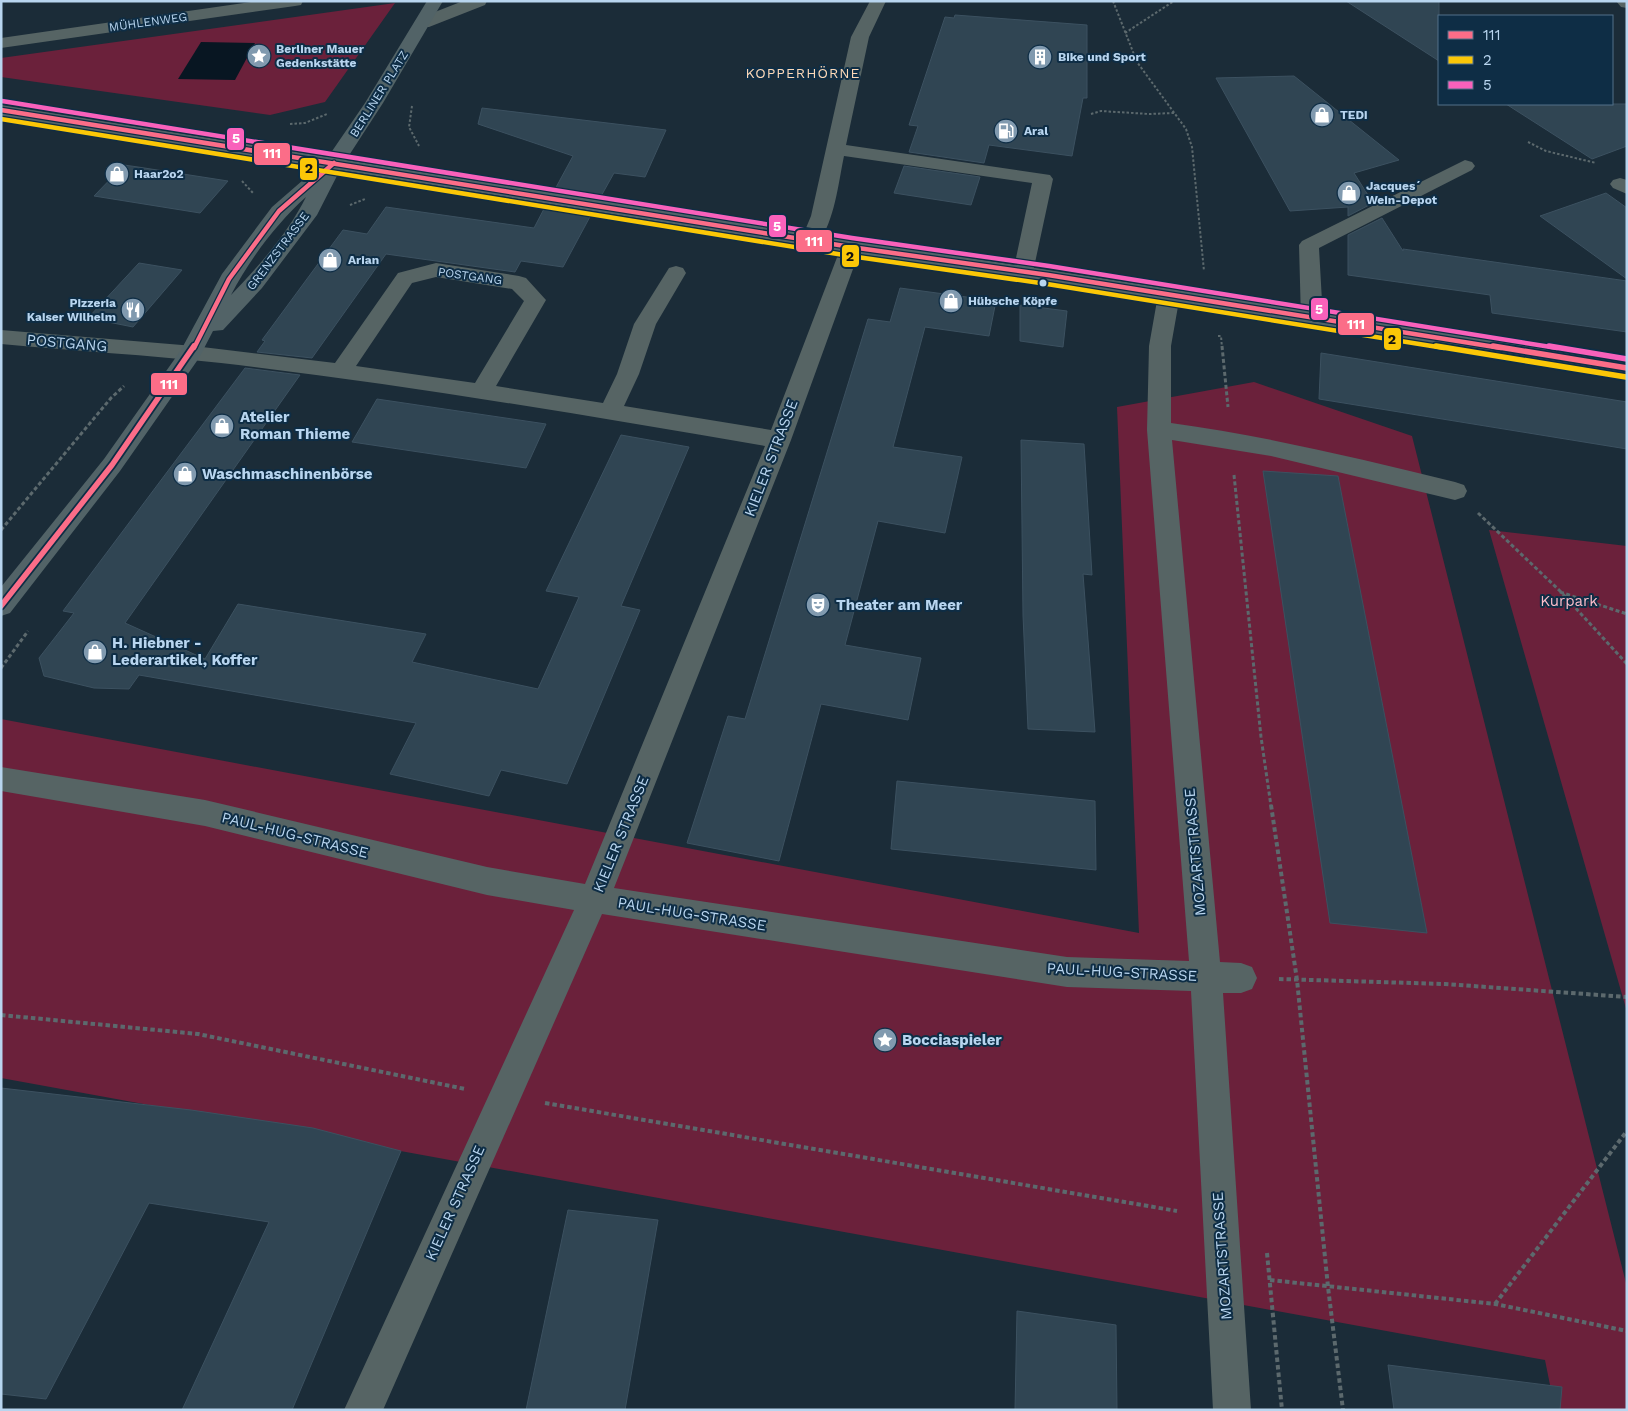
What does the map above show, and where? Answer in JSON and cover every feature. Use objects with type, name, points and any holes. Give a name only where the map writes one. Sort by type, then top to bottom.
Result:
[{"type":"main road","name":"BERLINER PLATZ","points":[[334,164],[435,1]]},
{"type":"main road","points":[[1,110],[851,247],[1022,272],[1627,368]]},
{"type":"main road","name":"GRENZSTRASSE","points":[[1,606],[112,465],[194,349],[255,283],[294,233],[307,215],[334,164]]},
{"type":"street","name":"MÜHLENWEG","points":[[1,43],[295,1]]},
{"type":"street","points":[[423,23],[479,1]]},
{"type":"street","points":[[811,240],[821,216],[860,38],[878,1]]},
{"type":"street","points":[[836,149],[1043,179],[1022,272]]},
{"type":"street","points":[[1312,319],[1309,245],[1465,166]]},
{"type":"street","name":"KIELER STRASSE","points":[[363,1410],[594,899],[779,440],[851,247]]},
{"type":"street","name":"POSTGANG","points":[[341,371],[405,278],[436,270],[519,283],[535,300],[482,391]]},
{"type":"street","points":[[610,412],[628,374],[645,324],[676,273]]},
{"type":"street","name":"MOZARTSTRASSE","points":[[1169,295],[1160,346],[1159,430],[1206,977],[1232,1410]]},
{"type":"street","name":"POSTGANG","points":[[1,337],[194,349],[482,391],[779,440]]},
{"type":"street","points":[[1159,430],[1196,434],[1232,441],[1351,466],[1455,491]]},
{"type":"street","name":"PAUL-HUG-STRASSE","points":[[1,779],[205,813],[487,881],[594,899],[1067,972],[1241,978]]},
{"type":"path","points":[[1113,1],[1136,62],[1175,113],[1186,130],[1192,146],[1204,262],[1202,301]]},
{"type":"path","points":[[1125,33],[1174,1]]},
{"type":"path","points":[[407,120],[413,103]]},
{"type":"path","points":[[1091,114],[1101,111],[1149,114],[1175,113]]},
{"type":"path","points":[[1528,142],[1546,151],[1595,162],[1624,186]]},
{"type":"path","points":[[1214,334],[1221,336],[1232,441],[1238,531],[1261,737],[1297,980],[1328,1287],[1344,1410]]},
{"type":"path","points":[[1455,491],[1560,592],[1627,664]]},
{"type":"path","points":[[1560,592],[1627,614]]},
{"type":"path","points":[[1241,978],[1445,984],[1627,997]]},
{"type":"path","points":[[1,1015],[198,1034],[504,1096],[1220,1218]]},
{"type":"path","points":[[1495,1304],[1627,1131]]},
{"type":"path","points":[[1270,1280],[1495,1304],[1627,1331]]},
{"type":"green space","points":[[395,3],[325,102],[270,115],[1,77],[1,58]]},
{"type":"green space","points":[[1254,382],[1412,436],[1627,1287],[1627,1410],[1555,1410],[1545,1360],[1,1078],[1,719],[1139,933],[1117,407]]},
{"type":"green space","name":"Kurpark","points":[[1489,530],[1627,546],[1627,1012]]},
{"type":"water","points":[[201,42],[255,43],[235,80],[178,79]]},
{"type":"building","points":[[1346,1],[1439,1],[1438,60]]},
{"type":"building","points":[[955,15],[1087,25],[1087,98],[1083,98],[1072,156],[989,145],[984,163],[909,152],[918,126],[909,125],[945,17],[954,18]]},
{"type":"building","points":[[1294,76],[1399,160],[1354,173],[1373,203],[1348,216],[1348,207],[1290,211],[1216,78]]},
{"type":"building","points":[[1627,104],[1627,146],[1592,159],[1508,105]]},
{"type":"building","points":[[482,108],[666,130],[645,177],[614,173],[600,198],[554,191],[573,156],[478,124]]},
{"type":"building","points":[[124,165],[228,181],[200,213],[94,196]]},
{"type":"building","points":[[904,166],[980,177],[971,205],[894,193]]},
{"type":"building","points":[[1606,193],[1627,208],[1627,279],[1540,216]]},
{"type":"building","points":[[546,205],[592,213],[563,267],[521,261],[515,272],[386,254],[312,358],[257,352],[265,341],[262,340],[343,230],[367,234],[386,207],[534,228]]},
{"type":"building","points":[[1382,218],[1403,251],[1403,249],[1627,281],[1627,332],[1492,313],[1490,295],[1348,275],[1348,235]]},
{"type":"building","points":[[139,263],[182,270],[133,327],[88,318]]},
{"type":"building","points":[[900,288],[996,301],[989,336],[925,327],[893,447],[962,457],[945,533],[878,521],[845,645],[921,658],[908,720],[821,704],[779,861],[687,843],[728,716],[745,719],[868,319],[890,322]]},
{"type":"building","points":[[1020,305],[1067,311],[1063,347],[1020,341]]},
{"type":"building","points":[[1321,353],[1627,402],[1627,449],[1319,399]]},
{"type":"building","points":[[245,368],[300,375],[125,623],[205,659],[238,604],[426,634],[412,662],[538,689],[579,597],[546,591],[621,435],[689,447],[621,606],[640,610],[567,784],[501,770],[489,796],[390,774],[416,723],[139,675],[129,689],[94,688],[44,676],[39,658],[74,613],[63,611]]},
{"type":"building","points":[[377,399],[546,424],[526,468],[352,442]]},
{"type":"building","points":[[1021,440],[1084,444],[1092,575],[1083,574],[1095,732],[1028,729],[1023,615]]},
{"type":"building","points":[[1263,471],[1338,476],[1427,933],[1330,923]]},
{"type":"building","points":[[897,781],[1095,801],[1096,870],[891,849]]},
{"type":"building","points":[[1,1088],[191,1110],[313,1128],[401,1151],[292,1410],[182,1410],[269,1222],[149,1203],[46,1399],[1,1394]]},
{"type":"building","points":[[568,1210],[658,1220],[625,1410],[526,1410]]},
{"type":"building","points":[[1017,1311],[1116,1325],[1117,1410],[1015,1410]]},
{"type":"building","points":[[1388,1365],[1562,1387],[1560,1410],[1394,1410]]},
{"type":"transit line","name":"5","points":[[2,101],[852,238],[1049,266],[1627,359]]},
{"type":"transit line","name":"111","points":[[1,110],[851,247],[1048,275],[1627,368]]},
{"type":"transit line","name":"2","points":[[1,119],[850,256],[1047,284],[1626,377]]},
{"type":"transit line","name":"111","points":[[1,606],[112,465],[191,353],[229,279],[279,211],[334,163]]},
{"type":"place","name":"Berliner Mauer Gedenkstätte","points":[[259,56]]},
{"type":"place","name":"Bike und Sport","points":[[1040,57]]},
{"type":"place","name":"TEDi","points":[[1322,115]]},
{"type":"place","name":"Aral","points":[[1006,131]]},
{"type":"place","name":"Haar2o2","points":[[117,174]]},
{"type":"place","name":"Jacques´ Wein-Depot","points":[[1349,193]]},
{"type":"place","name":"Arian","points":[[330,260]]},
{"type":"place","name":"Hübsche Köpfe","points":[[951,301]]},
{"type":"place","name":"Pizzeria Kaiser Wilhelm","points":[[133,310]]},
{"type":"place","name":"Atelier Roman Thieme","points":[[222,426]]},
{"type":"place","name":"Waschmaschinenbörse","points":[[185,474]]},
{"type":"place","name":"Theater am Meer","points":[[818,605]]},
{"type":"place","name":"H. Hiebner - Lederartikel, Koffer","points":[[95,652]]},
{"type":"place","name":"Bocciaspieler","points":[[885,1040]]},
{"type":"district","name":"KOPPERHÖRNE","points":[[803,73]]}]
